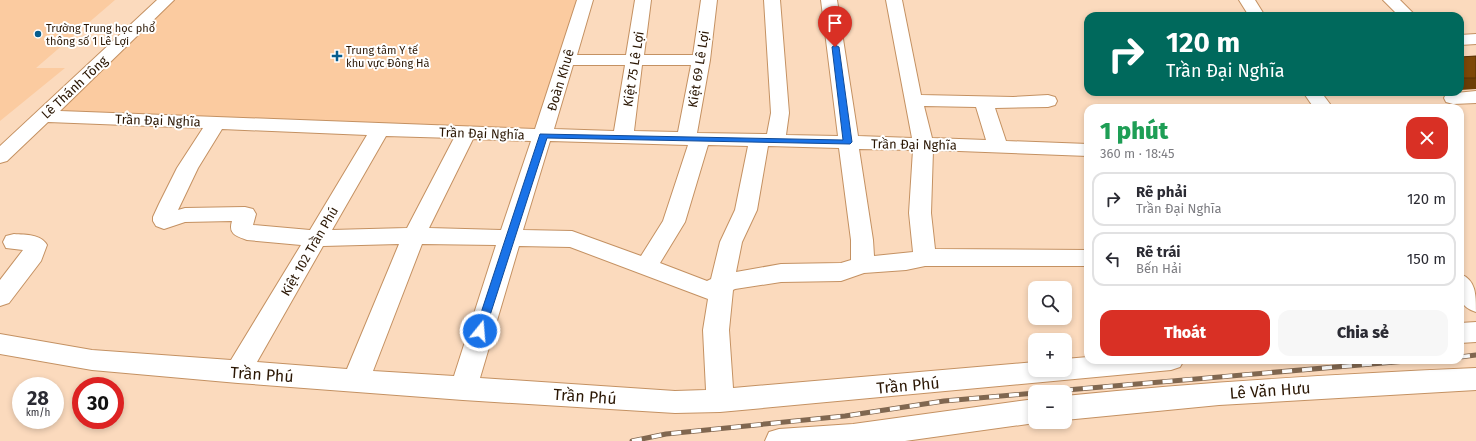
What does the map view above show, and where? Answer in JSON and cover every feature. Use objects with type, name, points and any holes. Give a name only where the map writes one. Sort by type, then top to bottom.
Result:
[{"type":"street","name":"Lê Thánh Tông","points":[[0,157],[166,0]]},
{"type":"street","name":"Đoàn Khuê","points":[[463,389],[585,0]]},
{"type":"street","name":"Kiệt 75 Lê Lợi","points":[[623,137],[643,0]]},
{"type":"street","name":"Kiệt 69 Lê Lợi","points":[[646,267],[674,222],[693,139],[709,0]]},
{"type":"street","points":[[720,401],[716,330],[722,284],[731,242],[746,210],[767,140],[780,125],[772,0]]},
{"type":"street","points":[[829,0],[862,240],[863,265]]},
{"type":"street","points":[[894,0],[923,144],[920,213],[925,258]]},
{"type":"street","points":[[1247,0],[1254,12]]},
{"type":"street","points":[[1391,0],[1404,12]]},
{"type":"street","points":[[1464,40],[1476,40]]},
{"type":"street","points":[[567,60],[701,60]]},
{"type":"street","points":[[1453,98],[1476,97]]},
{"type":"street","points":[[913,100],[1013,103],[1048,101]]},
{"type":"street","points":[[984,102],[998,146]]},
{"type":"street","name":"Trần Đại Nghĩa","points":[[43,116],[466,133],[998,146],[1084,150]]},
{"type":"street","points":[[216,123],[179,181],[164,217],[164,221],[185,215],[237,213],[245,214],[241,227],[242,230],[247,232],[316,238],[414,236],[572,239],[707,290],[732,281],[781,273],[841,272],[863,265],[906,262],[925,258],[984,256],[1084,258]]},
{"type":"street","name":"Kiệt 102 Trần Phú","points":[[238,372],[380,129]]},
{"type":"street","points":[[356,381],[381,315],[414,236],[466,133]]},
{"type":"street","points":[[0,297],[33,255],[36,245],[31,243],[14,242]]},
{"type":"street","points":[[1464,288],[1476,303]]},
{"type":"street","points":[[1464,333],[1476,332]]},
{"type":"street","name":"Trần Phú","points":[[0,344],[92,360],[463,389],[675,402],[720,401],[909,386],[1131,364]]},
{"type":"street","name":"Lê Văn Hưu","points":[[1072,407],[1140,399],[1294,388],[1476,379]]},
{"type":"street","points":[[779,441],[940,433],[1028,413]]},
{"type":"shaded area","name":"Trường Trung học phổ thông số 1 Lê Lợi","points":[[0,0],[115,0],[36,68],[65,68],[0,121]]},
{"type":"shaded area","name":"Trung tâm Y tế khu vực Đông Hà","points":[[172,0],[577,0],[537,131],[58,112]]},
{"type":"building","points":[[1476,56],[1476,78],[1464,78],[1464,57]]},
{"type":"railway","points":[[1464,356],[1476,355]]},
{"type":"railway","points":[[1072,390],[1371,364]]},
{"type":"railway","points":[[632,441],[666,434],[845,416],[944,401],[1028,394]]},
{"type":"place","name":"Trường Trung học phổ thông số 1 Lê Lợi","points":[[38,34]]},
{"type":"place","name":"Trung tâm Y tế khu vực Đông Hà","points":[[337,56]]},
{"type":"route","points":[[480,331],[543,135],[848,142],[835,47]]}]
